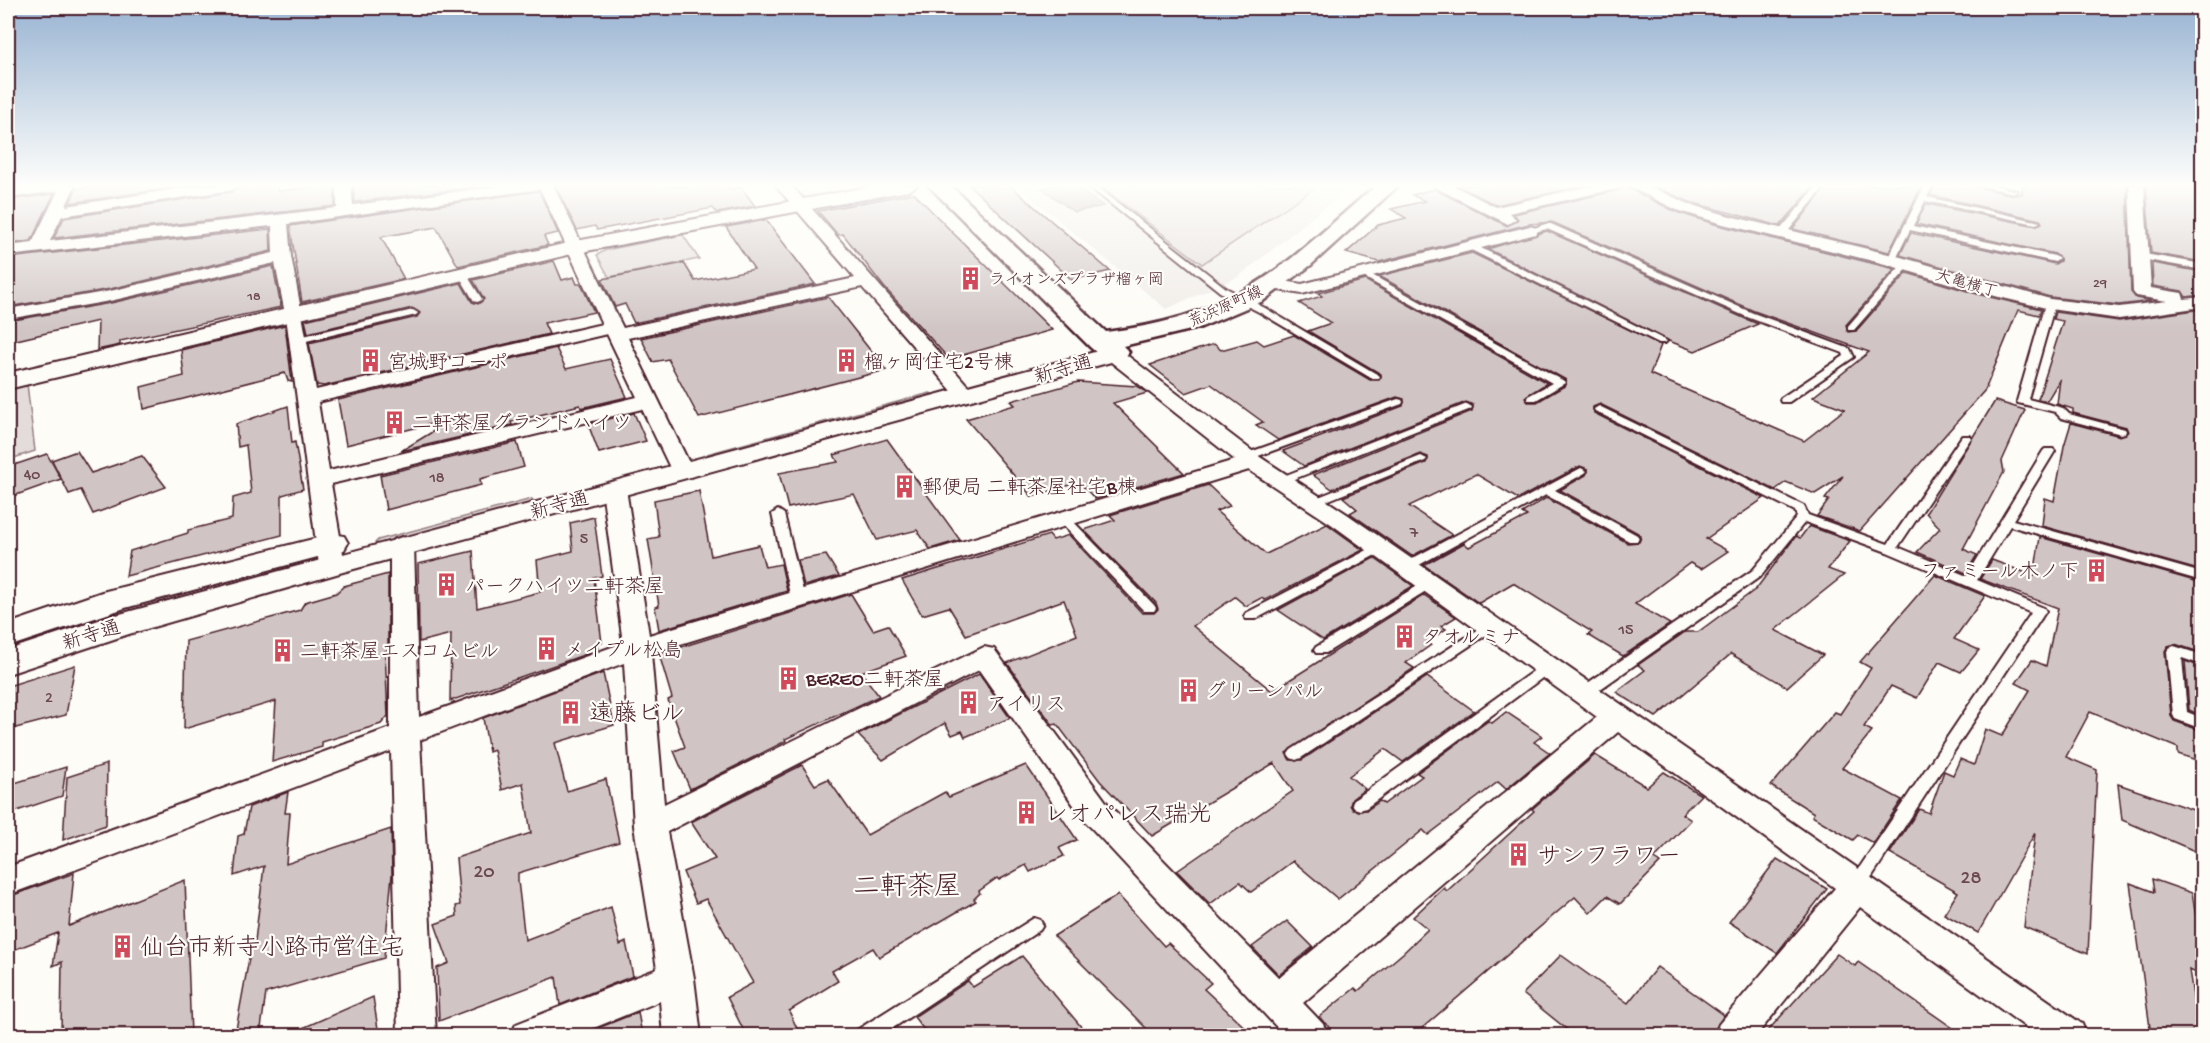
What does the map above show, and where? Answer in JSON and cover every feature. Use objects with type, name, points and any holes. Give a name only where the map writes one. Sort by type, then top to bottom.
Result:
[{"type":"main road","points":[[992,234],[1115,344]]},
{"type":"main road","name":"荒浜原町線","points":[[1115,344],[1188,322],[1244,300],[1272,284],[1331,234]]},
{"type":"street","points":[[39,247],[45,234]]},
{"type":"street","points":[[8,251],[158,234]]},
{"type":"street","points":[[281,234],[282,256],[294,312],[331,554]]},
{"type":"street","points":[[570,234],[677,462]]},
{"type":"street","points":[[8,381],[294,312],[576,247],[647,234]]},
{"type":"street","points":[[825,234],[959,387]]},
{"type":"street","points":[[1272,284],[1302,289],[1519,234]]},
{"type":"street","name":"大亀横丁","points":[[1785,234],[2050,304],[2119,313],[2201,302]]},
{"type":"street","points":[[2138,234],[2142,292],[2201,302]]},
{"type":"street","points":[[8,314],[110,296],[282,256]]},
{"type":"street","points":[[306,399],[614,331],[866,281]]},
{"type":"street","points":[[1115,344],[1249,459],[1315,502],[2069,1035]]},
{"type":"street","name":"新寺通","points":[[8,636],[114,600],[331,554],[1115,344]]},
{"type":"street","points":[[320,480],[648,401]]},
{"type":"street","points":[[8,881],[405,736],[637,648],[1064,519],[1249,459]]},
{"type":"street","name":"新寺通","points":[[8,662],[331,554],[402,545],[614,489],[677,462]]},
{"type":"street","points":[[614,489],[637,648],[650,826],[676,978],[682,1035]]},
{"type":"street","points":[[402,545],[405,736],[417,1035]]},
{"type":"street","points":[[650,826],[984,656],[1096,812],[1310,1035]]},
{"type":"street","points":[[1277,1002],[1617,717]]},
{"type":"street","points":[[1732,1035],[1857,886]]},
{"type":"street","points":[[529,1035],[676,978]]},
{"type":"lane","points":[[1152,234],[1217,286],[1375,376]]},
{"type":"lane","points":[[1565,234],[1750,315],[1847,351],[1849,357],[1785,400]]},
{"type":"lane","points":[[1851,328],[1898,263],[1906,234]]},
{"type":"lane","points":[[1939,234],[2055,259]]},
{"type":"lane","points":[[1470,246],[1662,341]]},
{"type":"lane","points":[[2139,256],[2197,266]]},
{"type":"lane","points":[[1363,273],[1560,383],[1532,398]]},
{"type":"lane","points":[[462,274],[477,299]]},
{"type":"lane","points":[[2050,304],[2022,400],[2059,410],[2065,416],[2121,431]]},
{"type":"lane","points":[[298,340],[414,313]]},
{"type":"lane","points":[[1249,459],[1398,402]]},
{"type":"lane","points":[[1280,481],[1467,406]]},
{"type":"lane","points":[[1599,409],[1800,509],[1803,517],[1891,549],[2039,611],[1857,886]]},
{"type":"lane","points":[[1891,549],[1966,438]]},
{"type":"lane","points":[[1970,582],[2049,451]]},
{"type":"lane","points":[[1315,502],[1421,459]]},
{"type":"lane","points":[[1321,650],[1418,575],[1546,490],[1581,471]]},
{"type":"lane","points":[[1546,490],[1633,538]]},
{"type":"lane","points":[[778,514],[798,599]]},
{"type":"lane","points":[[1584,693],[1758,573],[1803,517]]},
{"type":"lane","points":[[1064,519],[1149,608]]},
{"type":"lane","points":[[2007,522],[2202,577]]},
{"type":"lane","points":[[1251,616],[1378,548]]},
{"type":"lane","points":[[1296,754],[1490,626]]},
{"type":"lane","points":[[2202,660],[2174,651],[2180,715],[2202,724]]},
{"type":"lane","points":[[1360,804],[1548,667]]},
{"type":"lane","points":[[864,1035],[1034,925]]},
{"type":"shaded area","points":[[1075,234],[1292,234],[1238,277],[1166,309]]},
{"type":"shaded area","points":[[1162,234],[1247,234],[1202,264]]},
{"type":"shaded area","points":[[683,235],[699,259],[609,277],[597,255],[606,250]]},
{"type":"shaded area","points":[[27,384],[35,451],[8,460],[8,389]]},
{"type":"shaded area","points":[[930,393],[935,395],[712,455],[707,454]]},
{"type":"shaded area","points":[[532,499],[534,503],[379,544],[375,543],[378,540]]},
{"type":"shaded area","points":[[296,563],[292,567],[98,620],[8,652],[8,646],[96,615]]},
{"type":"building","points":[[8,234],[35,234],[31,241],[8,244]]},
{"type":"building","points":[[56,234],[92,234],[54,238]]},
{"type":"building","points":[[228,234],[270,234],[271,251],[110,289],[8,307],[8,258]]},
{"type":"building","points":[[291,234],[399,234],[381,237],[404,279],[302,302]]},
{"type":"building","points":[[440,234],[555,234],[544,236],[548,245],[458,266]]},
{"type":"building","points":[[730,234],[776,234],[815,284],[634,323],[625,304],[615,307],[602,279],[684,263],[695,281],[754,269]]},
{"type":"building","points":[[837,234],[954,234],[1052,330],[949,359],[884,287],[843,234]]},
{"type":"building","points":[[1022,234],[1066,234],[1110,271],[1072,280]]},
{"type":"building","points":[[1368,234],[1491,234],[1379,262],[1346,253]]},
{"type":"building","points":[[1538,234],[1553,234],[1758,324],[1695,351],[1669,341],[1488,249]]},
{"type":"building","points":[[1578,234],[1753,234],[1895,269],[1846,325],[1848,332],[1856,331],[1907,273],[1977,294],[2041,309],[2039,315],[2018,310],[1985,390],[1860,531],[1817,516],[1829,500],[1825,499],[1843,476],[1815,494],[1786,482],[1775,490],[1600,404],[1593,407],[1594,413],[1764,498],[1706,539],[1728,551],[1701,569],[1690,563],[1635,604],[1670,624],[1623,656],[1588,635],[1592,632],[1513,583],[1479,603],[1424,565],[1464,543],[1469,547],[1527,516],[1522,513],[1546,498],[1628,543],[1639,542],[1641,537],[1638,533],[1560,490],[1586,475],[1588,469],[1580,466],[1518,499],[1476,474],[1409,506],[1452,535],[1412,556],[1350,513],[1357,509],[1343,497],[1426,463],[1428,457],[1420,454],[1332,489],[1313,475],[1472,411],[1473,405],[1466,402],[1304,466],[1283,451],[1403,406],[1404,399],[1397,397],[1278,440],[1256,425],[1263,422],[1211,384],[1186,393],[1150,365],[1214,344],[1221,350],[1257,340],[1264,345],[1294,335],[1370,380],[1379,380],[1381,374],[1308,331],[1331,323],[1299,303],[1322,296],[1318,293],[1365,280],[1547,383],[1525,397],[1528,402],[1537,402],[1566,385],[1566,380],[1379,276],[1472,253],[1661,345],[1650,374],[1804,441],[1845,409],[1813,397],[1869,352],[1754,311]]},
{"type":"building","points":[[1813,234],[1898,234],[1889,252]]},
{"type":"building","points":[[1911,234],[2055,264],[2060,261],[2055,254],[1961,234],[2129,234],[2131,292],[2136,298],[2151,301],[2119,305],[2050,297],[1900,255]]},
{"type":"building","points":[[2150,234],[2202,234],[2202,264],[2197,261],[2151,253]]},
{"type":"building","points":[[554,261],[562,280],[574,277],[577,284],[581,284],[594,312],[544,323],[549,334],[324,386],[317,385],[309,343],[417,317],[420,313],[412,308],[308,333],[305,320],[461,283],[472,302],[478,304],[484,299],[473,280]]},
{"type":"building","points":[[2152,263],[2197,271],[2202,267],[2202,295],[2186,297],[2182,291],[2153,286]]},
{"type":"building","points":[[273,266],[281,307],[120,341],[120,345],[97,350],[98,321],[8,342],[8,321],[111,303]]},
{"type":"building","points":[[828,297],[886,370],[699,418],[668,359],[653,362],[641,338]]},
{"type":"building","points":[[2202,309],[2202,571],[2042,526],[2045,498],[2054,501],[2064,446],[2071,423],[2120,436],[2128,432],[2126,427],[2073,413],[2073,409],[2057,404],[2060,379],[2047,401],[2038,399],[2063,321],[2053,319],[2055,312],[2119,321]]},
{"type":"building","points":[[285,325],[292,382],[288,381],[285,373],[144,409],[141,387],[184,376],[181,350]]},
{"type":"building","points":[[556,348],[566,369],[610,359],[627,397],[581,408],[580,405],[511,422],[512,425],[401,451],[455,418],[346,445],[338,400]]},
{"type":"building","points":[[1078,382],[1137,386],[1147,393],[1113,403],[1184,473],[1095,499],[1079,482],[1032,497],[966,419],[1015,405],[1011,401]]},
{"type":"building","points":[[1995,401],[2025,410],[2002,461],[2004,472],[1963,549],[1977,555],[1966,573],[1917,552],[1940,528],[1926,513]]},
{"type":"building","points":[[288,406],[292,443],[295,442],[303,489],[282,495],[282,535],[126,576],[130,551],[188,533],[188,530],[232,519],[233,498],[251,493],[246,445],[238,447],[236,424]]},
{"type":"building","points":[[634,413],[646,441],[599,453],[588,424]]},
{"type":"building","points":[[887,439],[960,540],[930,549],[917,530],[877,540],[854,494],[788,508],[779,473],[838,462],[834,455]]},
{"type":"building","points":[[517,442],[524,467],[480,479],[481,485],[386,510],[380,475]]},
{"type":"building","points":[[77,451],[91,473],[142,456],[166,487],[93,514],[81,490],[69,494],[52,460]]},
{"type":"building","points":[[47,454],[61,479],[8,498],[8,467]]},
{"type":"building","points":[[1208,485],[1230,506],[1216,511],[1266,554],[1327,524],[1363,550],[1265,600],[1261,598],[1246,606],[1235,597],[1193,626],[1272,691],[1424,595],[1456,617],[1441,626],[1446,629],[1427,642],[1431,645],[1406,663],[1414,668],[1286,753],[1290,760],[1302,760],[1427,677],[1474,711],[1403,762],[1385,749],[1349,776],[1365,789],[1352,799],[1350,805],[1353,810],[1367,810],[1380,801],[1384,804],[1422,776],[1417,773],[1488,721],[1492,723],[1506,712],[1542,736],[1534,742],[1550,753],[1506,789],[1498,782],[1428,835],[1423,830],[1338,899],[1293,861],[1251,892],[1240,882],[1210,904],[1177,871],[1293,791],[1274,763],[1152,836],[1100,781],[1057,724],[1053,725],[1007,663],[1077,635],[1064,600],[966,635],[949,607],[922,615],[902,580],[1049,535],[1053,540],[1069,535],[1142,613],[1154,613],[1158,609],[1156,603],[1084,530],[1115,520],[1110,515]]},
{"type":"building","points":[[699,491],[711,556],[759,545],[765,567],[781,564],[787,591],[659,630],[655,607],[659,606],[648,539],[659,537],[654,500]]},
{"type":"building","points":[[594,517],[602,576],[594,578],[602,643],[597,644],[598,650],[450,701],[451,634],[419,642],[418,564],[473,551],[477,608],[540,592],[537,560],[573,551],[570,523]]},
{"type":"building","points":[[1809,526],[1850,541],[1828,569],[1844,575],[1775,630],[1823,655],[1787,687],[1731,654],[1656,717],[1616,692],[1645,670],[1638,665],[1685,632],[1698,632],[1756,589],[1796,536],[1800,538]]},
{"type":"building","points":[[2040,537],[2202,583],[2202,653],[2175,644],[2168,646],[2165,651],[2171,716],[2174,721],[2202,731],[2202,762],[2178,754],[2178,748],[2090,712],[2066,757],[2097,770],[2088,954],[2024,927],[2035,833],[1978,933],[1944,914],[1958,892],[1890,853],[1919,809],[1929,813],[1944,771],[1953,775],[1960,759],[1974,765],[1985,729],[2002,736],[2030,690],[2016,683],[2032,660],[2046,666],[2058,608],[1980,579],[1992,560],[2034,576]]},
{"type":"building","points":[[826,555],[839,576],[804,586],[798,560]]},
{"type":"building","points":[[1374,558],[1413,586],[1323,640],[1278,610]]},
{"type":"building","name":"二軒茶屋エスコムビル","points":[[388,574],[388,650],[385,651],[388,716],[381,724],[322,742],[322,747],[272,762],[276,701],[184,729],[186,641],[300,610],[305,602],[336,593],[344,586]]},
{"type":"building","points":[[1935,575],[1985,596],[1954,639],[1979,650],[1961,672],[1939,662],[1917,698],[1891,686],[1864,727],[1872,731],[1842,768],[1902,800],[1873,843],[1858,835],[1853,840],[1812,816],[1814,813],[1771,786],[1835,712],[1840,714],[1871,668],[1860,662]]},
{"type":"building","points":[[851,594],[873,630],[888,625],[906,656],[861,672],[879,696],[785,739],[786,741],[690,789],[674,751],[685,747],[668,700],[672,698],[659,654]]},
{"type":"building","points":[[2185,661],[2202,667],[2202,716],[2189,710]]},
{"type":"building","points":[[75,665],[66,715],[8,730],[8,686]]},
{"type":"building","points":[[603,673],[614,725],[555,743],[567,791],[606,779],[619,842],[518,873],[518,881],[525,940],[611,907],[620,945],[626,942],[633,976],[560,1005],[556,977],[439,1021],[437,968],[449,963],[435,924],[457,916],[456,906],[460,905],[456,858],[531,833],[523,783],[502,790],[494,750],[489,752],[483,718]]},
{"type":"building","points":[[979,674],[1010,718],[965,737],[962,731],[952,735],[945,723],[883,760],[858,735]]},
{"type":"building","points":[[1595,755],[1647,787],[1664,772],[1701,795],[1682,814],[1691,820],[1654,859],[1660,863],[1620,904],[1607,896],[1590,913],[1575,897],[1414,1035],[1337,1035],[1319,1017],[1355,988],[1358,991],[1403,953],[1428,929],[1413,917],[1444,888],[1447,891],[1534,811],[1532,809]]},
{"type":"building","points":[[107,764],[106,825],[63,840],[67,777]]},
{"type":"building","points":[[802,765],[815,785],[828,779],[867,835],[945,792],[949,797],[1026,765],[1077,840],[1059,848],[1064,856],[1030,872],[1026,865],[999,880],[997,878],[979,891],[980,893],[974,899],[976,901],[879,957],[873,948],[832,971],[838,981],[789,1011],[800,1035],[746,1035],[727,997],[753,983],[706,899],[696,903],[683,872],[715,859],[691,822]]},
{"type":"building","points":[[66,767],[62,796],[8,814],[8,785]]},
{"type":"building","points":[[2118,784],[2202,813],[2202,854],[2122,820]]},
{"type":"building","points":[[288,792],[285,813],[290,813],[286,864],[391,829],[392,875],[384,958],[266,993],[260,1035],[235,1035],[252,942],[255,941],[264,866],[234,876],[238,836],[244,834],[249,807]]},
{"type":"building","points":[[1777,859],[1827,889],[1777,953],[1729,922]]},
{"type":"building","name":"仙台市新寺小路市営住宅","points":[[74,873],[69,926],[185,880],[191,1035],[61,1035],[62,962],[53,966],[58,933],[8,952],[8,897]]},
{"type":"building","points":[[2152,879],[2192,893],[2202,954],[2202,975],[2189,970],[2199,1035],[2151,1035],[2130,883],[2154,892]]},
{"type":"building","points":[[1118,895],[1164,946],[1168,943],[1211,983],[1204,989],[1253,1035],[1153,1035],[1054,936]]},
{"type":"building","points":[[1287,921],[1313,947],[1279,975],[1252,947]]},
{"type":"building","points":[[1837,954],[1855,966],[1858,962],[1963,1035],[1764,1035]]},
{"type":"building","points":[[1561,955],[1628,1003],[1657,967],[1724,1015],[1712,1035],[1574,1035],[1523,994]]},
{"type":"building","points":[[1022,956],[1088,1035],[928,1035],[914,1017],[968,981],[973,987]]},
{"type":"building","points":[[373,997],[379,1035],[287,1035]]},
{"type":"building","points":[[638,1012],[642,1035],[581,1035]]},
{"type":"place","name":"ライオンズプラザ榴ヶ岡","points":[[971,278]]},
{"type":"place","name":"宮城野コーポ","points":[[370,361]]},
{"type":"place","name":"榴ヶ岡住宅2号棟","points":[[846,361]]},
{"type":"place","name":"二軒茶屋グランドハイツ","points":[[394,422]]},
{"type":"place","name":"郵便局 二軒茶屋社宅B棟","points":[[904,486]]},
{"type":"place","name":"ファミール木ノ下","points":[[2097,570]]},
{"type":"place","name":"パークハイツ二軒茶屋","points":[[447,585]]},
{"type":"place","name":"タオルミナ","points":[[1404,636]]},
{"type":"place","name":"メイプル松島","points":[[546,649]]},
{"type":"place","name":"二軒茶屋エスコムビル","points":[[282,650]]},
{"type":"place","name":"BEREO二軒茶屋","points":[[788,678]]},
{"type":"place","name":"グリーンパル","points":[[1188,690]]},
{"type":"place","name":"アイリス","points":[[969,703]]},
{"type":"place","name":"遠藤ビル","points":[[571,712]]},
{"type":"place","name":"レオパレス瑞光","points":[[1026,813]]},
{"type":"place","name":"サンフラワー","points":[[1519,855]]},
{"type":"place","name":"仙台市新寺小路市営住宅","points":[[122,946]]},
{"type":"district","name":"二軒茶屋","points":[[907,885]]}]
